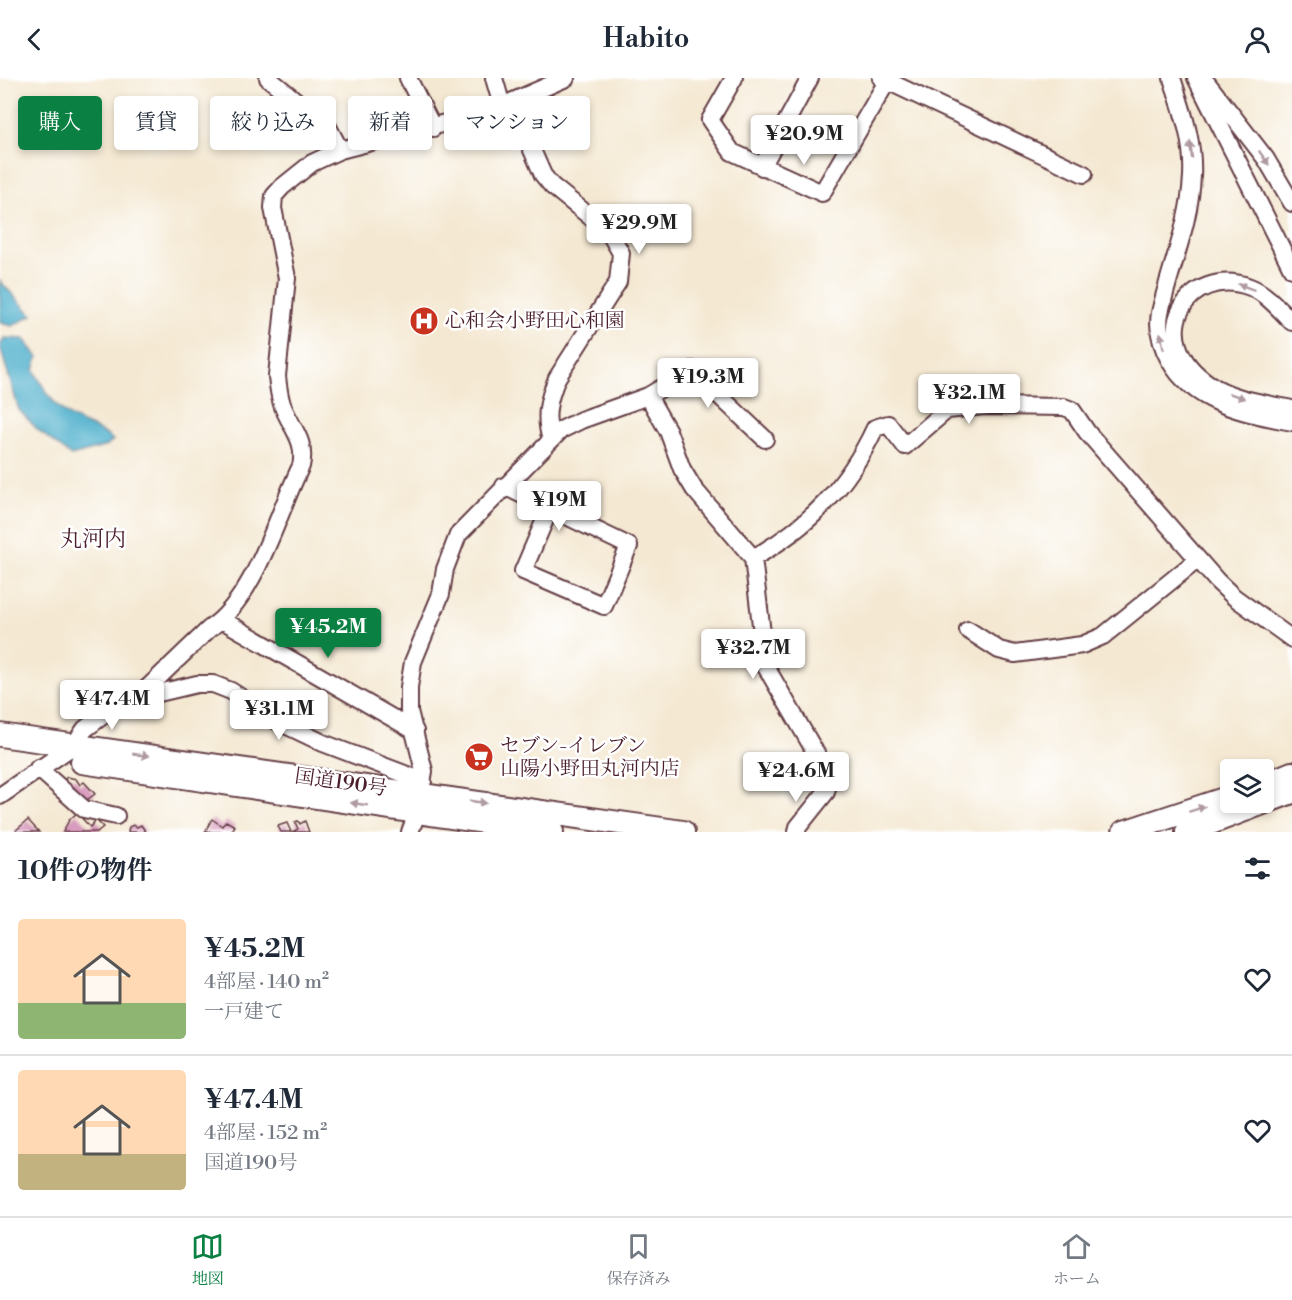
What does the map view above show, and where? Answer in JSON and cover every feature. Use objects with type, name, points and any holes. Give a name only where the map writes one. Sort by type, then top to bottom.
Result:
[{"type":"highway","name":"国道190号","points":[[0,735],[417,805],[552,832]]},
{"type":"highway","name":"国道190号","points":[[0,751],[45,763],[683,832]]},
{"type":"highway","points":[[1274,780],[1292,773]]},
{"type":"highway","points":[[1187,832],[1292,792]]},
{"type":"highway","points":[[1124,832],[1152,828],[1220,801]]},
{"type":"street","points":[[268,78],[328,127],[340,150]]},
{"type":"street","points":[[494,78],[502,96]]},
{"type":"street","points":[[524,96],[566,78]]},
{"type":"street","points":[[734,78],[710,120],[732,152],[822,193],[886,79],[1084,174]]},
{"type":"street","points":[[762,166],[810,78]]},
{"type":"street","points":[[1172,78],[1189,134],[1192,175],[1186,224],[1160,315],[1160,332],[1164,352],[1183,380],[1201,394],[1246,413],[1292,422]]},
{"type":"street","points":[[1196,78],[1292,269]]},
{"type":"street","points":[[1203,78],[1266,159],[1292,202]]},
{"type":"street","points":[[414,80],[433,128]]},
{"type":"street","points":[[138,697],[209,629],[222,620],[255,572],[283,512],[304,454],[300,438],[282,406],[277,376],[287,278],[273,208],[274,196],[300,171],[340,150],[444,124]]},
{"type":"street","points":[[530,150],[543,175],[552,186],[609,232],[621,253],[618,282],[557,378],[550,394],[546,424],[551,440]]},
{"type":"street","points":[[1292,322],[1267,298],[1251,287],[1219,283],[1204,288],[1190,299],[1178,313],[1173,329],[1178,349],[1185,361],[1210,385],[1238,397],[1292,409]]},
{"type":"street","points":[[0,796],[73,746],[85,729],[121,702],[197,684],[213,684],[231,691],[275,720],[323,743],[417,805],[422,758],[409,711],[408,687],[413,662],[441,594],[445,569],[458,535],[504,486],[561,430],[581,420],[648,396],[692,370],[765,439]]},
{"type":"street","points":[[648,396],[668,431],[682,469],[694,489],[753,558],[766,667],[820,760],[828,781],[826,792],[798,826],[797,832]]},
{"type":"street","points":[[753,558],[805,525],[824,507],[861,460],[875,428],[888,424],[905,446],[947,410],[1027,406],[1064,407],[1072,410],[1197,560],[1234,597],[1292,639]]},
{"type":"street","points":[[504,486],[550,508],[629,546],[604,606],[522,571],[550,508]]},
{"type":"street","points":[[968,630],[999,650],[1015,654],[1082,645],[1103,636],[1197,560]]},
{"type":"street","points":[[222,620],[415,731]]},
{"type":"street","points":[[45,763],[84,809],[116,816]]},
{"type":"water","points":[[0,281],[32,315],[12,326],[0,323]]},
{"type":"water","points":[[4,338],[24,339],[38,357],[34,370],[37,376],[48,395],[62,411],[113,440],[107,446],[71,456],[39,431],[19,410],[0,347]]},
{"type":"building","points":[[67,777],[76,779],[80,785],[84,782],[95,794],[84,802],[61,783]]},
{"type":"building","points":[[77,813],[90,827],[96,820],[103,827],[97,832],[63,832],[69,820]]},
{"type":"building","points":[[212,819],[222,826],[226,821],[235,826],[231,832],[205,832]]},
{"type":"building","points":[[28,820],[39,832],[14,832]]},
{"type":"building","points":[[298,821],[300,824],[305,821],[309,832],[292,832],[298,829],[295,822]]},
{"type":"building","points":[[287,823],[291,832],[281,832],[278,826]]},
{"type":"building","points":[[133,825],[137,827],[141,825],[146,832],[128,832],[129,827]]},
{"type":"place","name":"心和会小野田心和園","points":[[424,321]]},
{"type":"place","name":"セブン-イレブン 山陽小野田丸河内店","points":[[479,757]]},
{"type":"district","name":"丸河内","points":[[93,539]]}]
